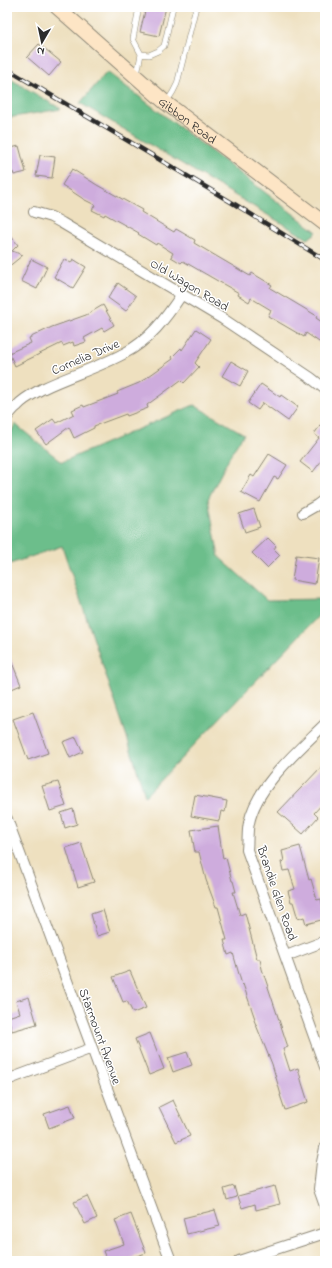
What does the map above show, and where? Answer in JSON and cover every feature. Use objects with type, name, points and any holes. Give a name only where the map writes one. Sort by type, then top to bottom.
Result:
[{"type":"main road","name":"Gibbon Road","points":[[57,7],[166,102],[325,224]]},
{"type":"street","name":"Old Wagon Road","points":[[34,212],[51,217],[62,223],[182,294],[229,323],[325,389]]},
{"type":"street","name":"Cornelia Drive","points":[[7,417],[27,397],[56,382],[109,361],[137,346],[158,327],[182,294]]},
{"type":"street","points":[[304,513],[317,506],[325,499]]},
{"type":"street","name":"Brandie Glen Road","points":[[325,724],[276,774],[258,799],[249,822],[247,850],[325,1067]]},
{"type":"street","name":"Starmount Avenue","points":[[7,819],[171,1261]]},
{"type":"street","points":[[286,956],[325,941]]},
{"type":"street","points":[[7,1080],[92,1048]]},
{"type":"street","points":[[325,1148],[319,1189],[325,1206]]},
{"type":"street","points":[[239,1261],[325,1233]]},
{"type":"lane","points":[[137,78],[141,54],[133,39],[139,7]]},
{"type":"lane","points":[[141,54],[149,55],[158,51],[164,46],[173,7]]},
{"type":"lane","points":[[166,102],[177,84],[196,7]]},
{"type":"green space","points":[[107,72],[317,232],[308,239],[80,103]]},
{"type":"green space","points":[[7,77],[61,109],[7,118]]},
{"type":"green space","points":[[194,405],[244,434],[232,452],[208,499],[219,557],[267,600],[325,599],[325,609],[145,796],[127,737],[62,546],[7,565],[7,441],[15,424],[62,462]]},
{"type":"building","points":[[146,7],[166,7],[159,36],[140,32]]},
{"type":"building","points":[[39,44],[61,62],[49,76],[27,57]]},
{"type":"building","points":[[19,146],[26,172],[14,175],[13,172],[7,174],[7,149]]},
{"type":"building","points":[[40,155],[55,157],[52,178],[36,176]]},
{"type":"building","points":[[72,169],[142,210],[141,212],[174,232],[176,229],[195,240],[194,243],[250,276],[252,273],[272,285],[270,288],[317,316],[316,318],[325,324],[325,346],[306,333],[304,337],[268,316],[271,310],[251,298],[249,302],[238,295],[239,293],[183,261],[181,263],[171,257],[173,253],[157,243],[156,245],[138,234],[139,233],[105,214],[104,216],[92,210],[95,205],[62,185]]},
{"type":"building","points":[[7,231],[18,245],[12,251],[23,255],[7,268]]},
{"type":"building","points":[[31,259],[47,267],[37,289],[21,281]]},
{"type":"building","points":[[64,259],[71,263],[73,259],[86,267],[73,288],[54,277]]},
{"type":"building","points":[[118,283],[136,296],[126,311],[108,298]]},
{"type":"building","points":[[103,305],[114,325],[104,331],[102,328],[84,338],[86,342],[74,346],[73,342],[63,346],[62,343],[15,366],[9,353],[31,343],[29,338],[52,327],[86,315]]},
{"type":"building","points":[[196,329],[211,339],[195,363],[199,367],[184,383],[181,380],[147,405],[148,408],[127,416],[126,414],[94,426],[94,428],[74,438],[69,427],[46,444],[36,431],[53,419],[56,423],[74,414],[72,410],[118,394],[117,392],[139,383],[173,359],[172,357],[181,348],[182,350]]},
{"type":"building","points":[[231,361],[248,371],[240,386],[222,376]]},
{"type":"building","points":[[261,384],[280,397],[281,395],[298,407],[288,421],[263,403],[258,410],[248,403]]},
{"type":"building","points":[[325,419],[325,456],[313,472],[300,462],[319,438],[314,434]]},
{"type":"building","points":[[269,454],[287,465],[278,479],[274,477],[260,502],[241,492],[251,475],[254,477]]},
{"type":"building","points":[[254,509],[260,527],[245,532],[239,514]]},
{"type":"building","points":[[268,538],[276,546],[274,549],[280,555],[267,568],[252,553]]},
{"type":"building","points":[[296,555],[319,558],[315,584],[292,580]]},
{"type":"building","points":[[7,650],[21,685],[7,691]]},
{"type":"building","points":[[33,712],[48,753],[28,760],[13,719]]},
{"type":"building","points":[[76,737],[83,752],[70,758],[63,742]]},
{"type":"building","points":[[325,763],[325,801],[314,813],[318,817],[303,834],[278,812]]},
{"type":"building","points":[[58,782],[66,806],[50,811],[42,786]]},
{"type":"building","points":[[195,795],[227,801],[225,812],[221,811],[219,821],[191,816]]},
{"type":"building","points":[[73,809],[77,824],[65,828],[61,813]]},
{"type":"building","points":[[218,826],[223,859],[226,858],[233,881],[236,892],[233,892],[240,915],[245,913],[257,959],[260,959],[288,1047],[283,1049],[290,1071],[298,1068],[308,1102],[285,1110],[272,1064],[254,1020],[255,1019],[243,984],[242,985],[233,953],[228,955],[224,940],[227,940],[218,907],[216,907],[206,880],[199,852],[195,852],[191,830]]},
{"type":"building","points":[[81,843],[94,882],[78,887],[66,848]]},
{"type":"building","points":[[300,846],[309,880],[311,879],[317,900],[321,899],[325,915],[325,919],[306,924],[304,917],[298,919],[293,902],[291,902],[288,891],[295,889],[289,870],[283,871],[281,862],[284,861],[282,851]]},
{"type":"building","points":[[103,910],[110,932],[97,936],[91,914]]},
{"type":"building","points":[[130,971],[146,1008],[133,1013],[127,1001],[123,1002],[113,977]]},
{"type":"building","points":[[29,997],[37,1024],[12,1031],[8,1017],[20,1013],[16,1001]]},
{"type":"building","points":[[150,1033],[164,1069],[149,1075],[135,1039]]},
{"type":"building","points":[[187,1052],[192,1065],[173,1072],[168,1058]]},
{"type":"building","points":[[173,1100],[190,1136],[176,1142],[159,1107]]},
{"type":"building","points":[[70,1105],[75,1118],[49,1128],[44,1114]]},
{"type":"building","points":[[234,1186],[237,1197],[227,1200],[224,1189]]},
{"type":"building","points":[[275,1186],[280,1204],[256,1210],[255,1204],[242,1208],[238,1196]]},
{"type":"building","points":[[87,1196],[97,1218],[85,1224],[74,1202]]},
{"type":"building","points":[[215,1210],[220,1226],[187,1234],[183,1218]]},
{"type":"building","points":[[131,1214],[146,1253],[122,1261],[107,1261],[103,1251],[124,1244],[115,1220]]},
{"type":"railway","points":[[7,69],[236,205],[325,260]]}]
